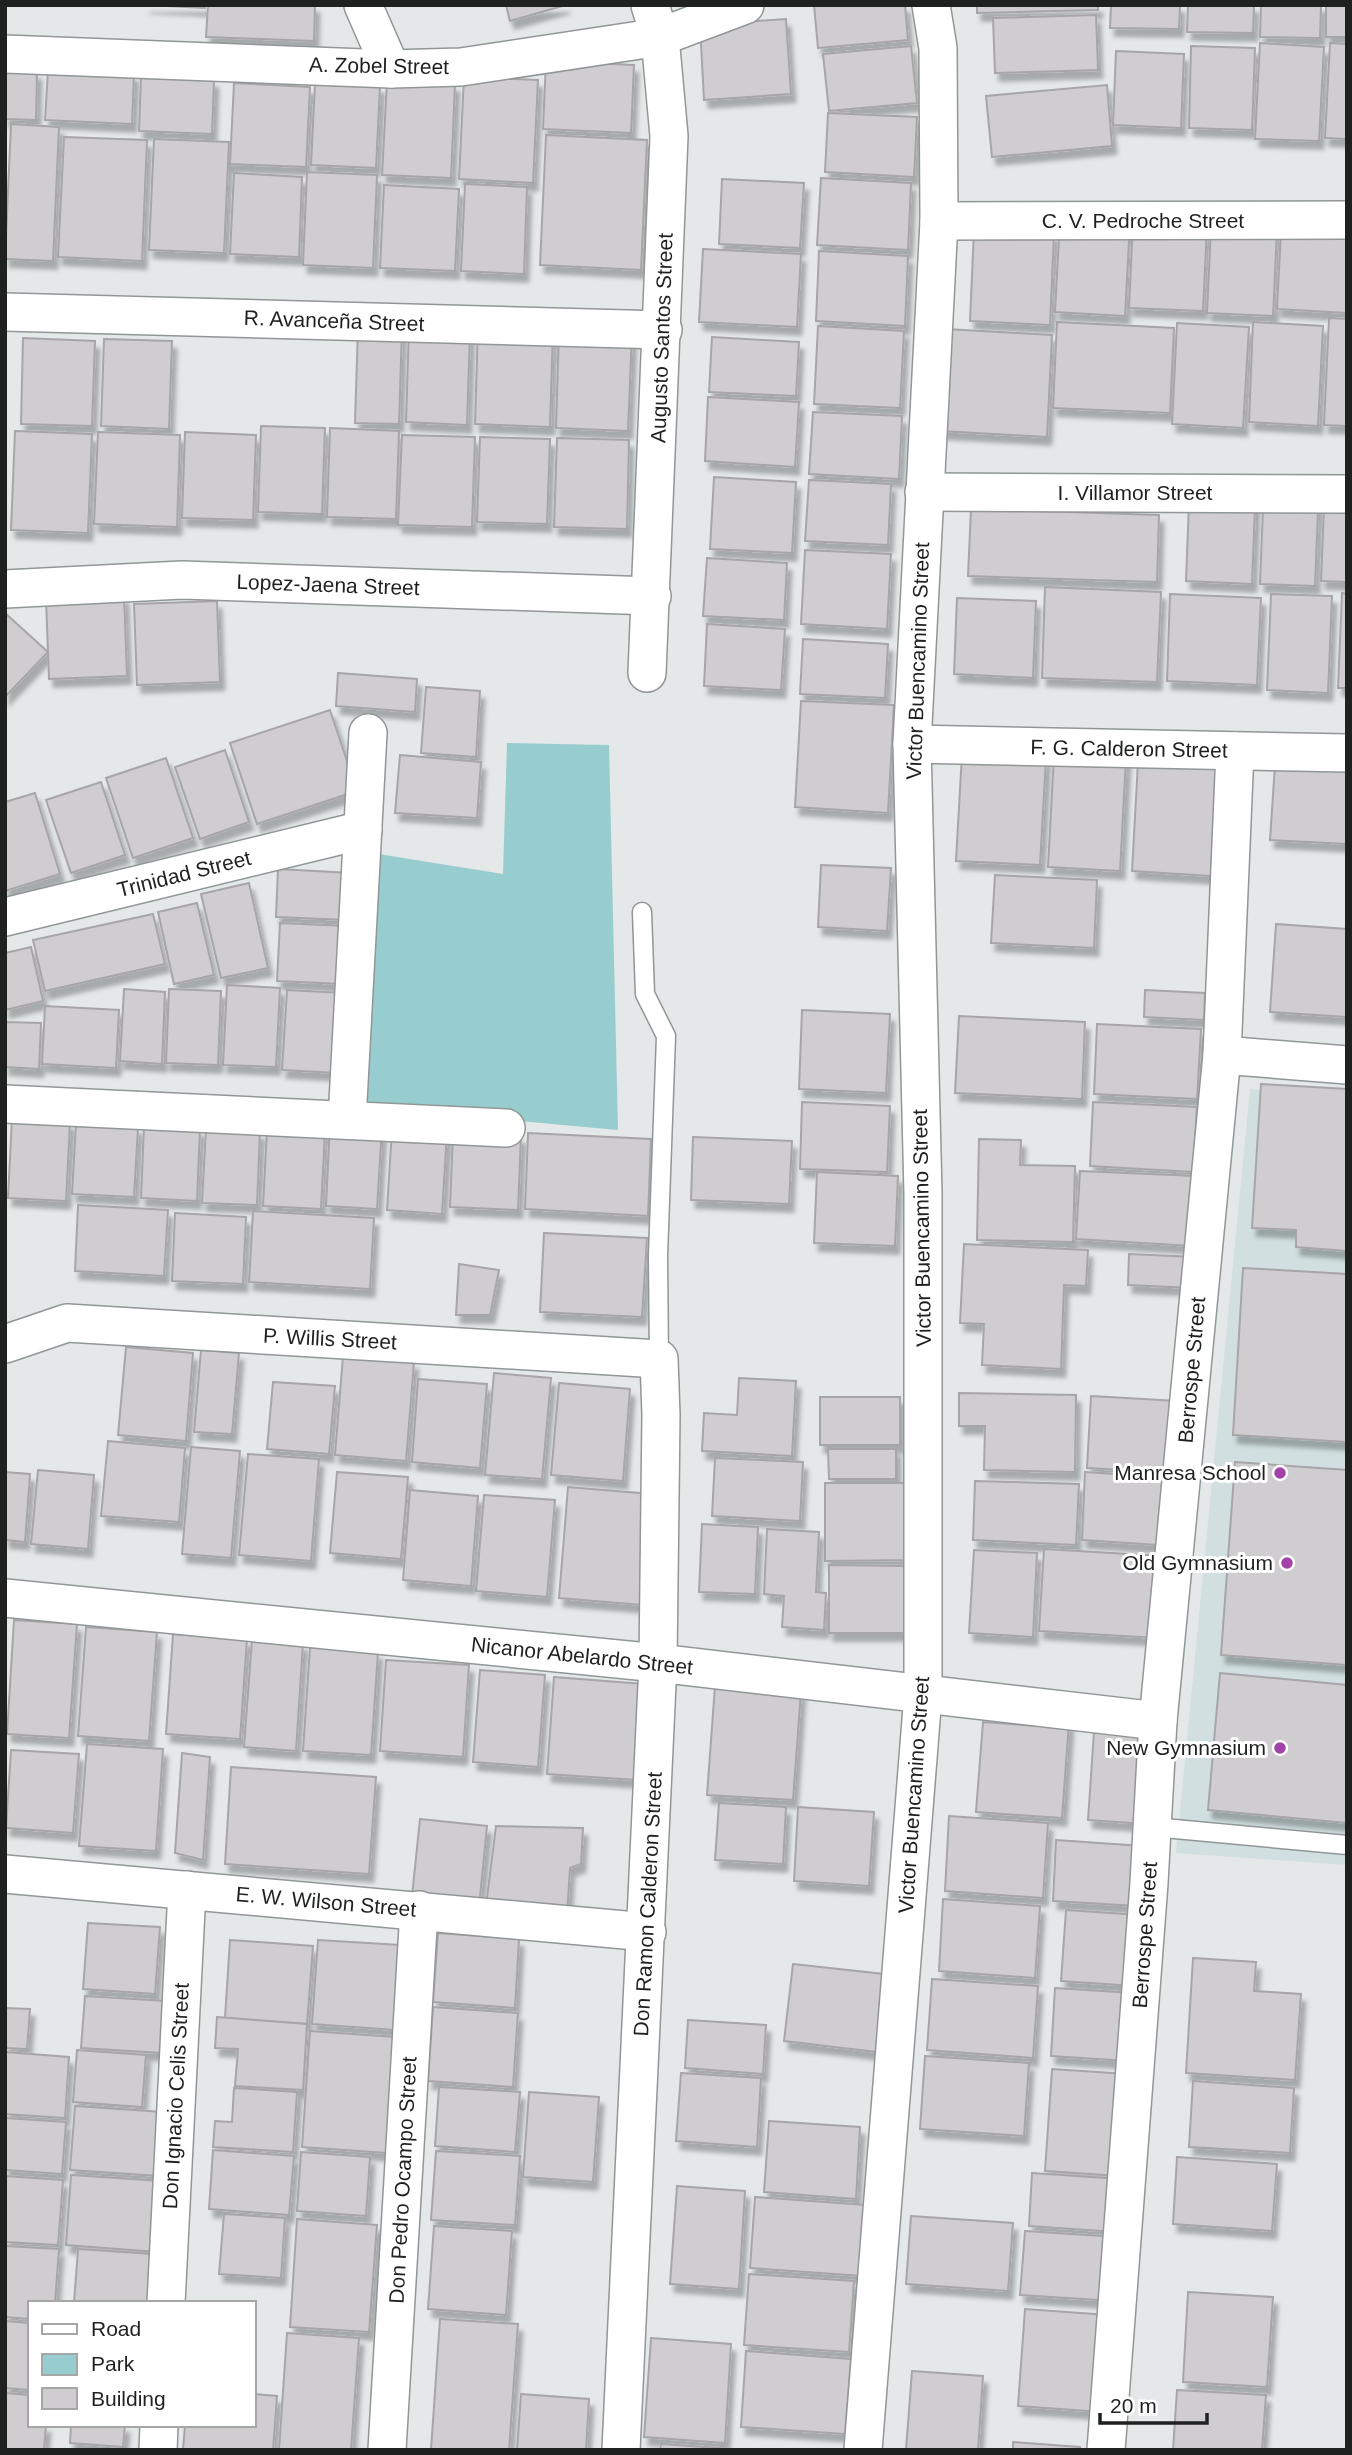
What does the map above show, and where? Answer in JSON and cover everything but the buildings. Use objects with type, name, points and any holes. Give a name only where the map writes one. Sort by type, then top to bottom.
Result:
[{"type":"street","points":[[363,5],[391,69]]},
{"type":"street","name":"A. Zobel Street","points":[[5,54],[391,69],[461,67],[655,21],[745,5]]},
{"type":"street","name":"Victor Buencamino Street","points":[[863,2450],[923,1695],[923,1194],[912,744],[939,221],[938,48],[931,5]]},
{"type":"street","name":"Augusto Santos Street","points":[[647,673],[669,136],[655,21]]},
{"type":"street","name":"C. V. Pedroche Street","points":[[939,221],[1347,220]]},
{"type":"street","name":"R. Avanceña Street","points":[[5,312],[663,330]]},
{"type":"street","name":"I. Villamor Street","points":[[924,492],[1347,494]]},
{"type":"street","name":"Lopez-Jaena Street","points":[[5,589],[182,580],[652,596]]},
{"type":"street","points":[[346,1120],[368,733]]},
{"type":"street","name":"F. G. Calderon Street","points":[[912,744],[1347,753]]},
{"type":"street","name":"Berrospe Street","points":[[1106,2450],[1153,1827],[1158,1721],[1222,1055],[1236,751]]},
{"type":"street","name":"Trinidad Street","points":[[5,917],[363,830]]},
{"type":"street","points":[[1222,1055],[1347,1065]]},
{"type":"street","points":[[5,1104],[506,1128]]},
{"type":"street","name":"P. Willis Street","points":[[5,1344],[67,1323],[659,1359]]},
{"type":"street","name":"Don Ramon Calderon Street","points":[[621,2450],[658,1663],[661,1415],[659,1359]]},
{"type":"street","name":"Nicanor Abelardo Street","points":[[5,1598],[658,1663],[1158,1721]]},
{"type":"street","name":"E. W. Wilson Street","points":[[5,1874],[647,1932]]},
{"type":"street","name":"Don Ignacio Celis Street","points":[[166,2301],[187,1890]]},
{"type":"street","name":"Don Pedro Ocampo Street","points":[[387,2450],[419,1910]]},
{"type":"street","points":[[158,2450],[159,2427]]},
{"type":"lane","points":[[642,912],[645,994],[666,1036],[658,1256],[659,1359]]},
{"type":"lane","points":[[1153,1827],[1347,1845]]},
{"type":"shaded area","name":"Manresa School","points":[[1250,1089],[1347,1094],[1347,1865],[1176,1853]]},
{"type":"green space","points":[[507,743],[609,745],[618,1130],[353,1106],[366,852],[503,874]]},
{"type":"place","name":"Manresa School","points":[[1280,1473]]},
{"type":"place","name":"Old Gymnasium","points":[[1287,1563]]},
{"type":"place","name":"New Gymnasium","points":[[1280,1748]]}]
